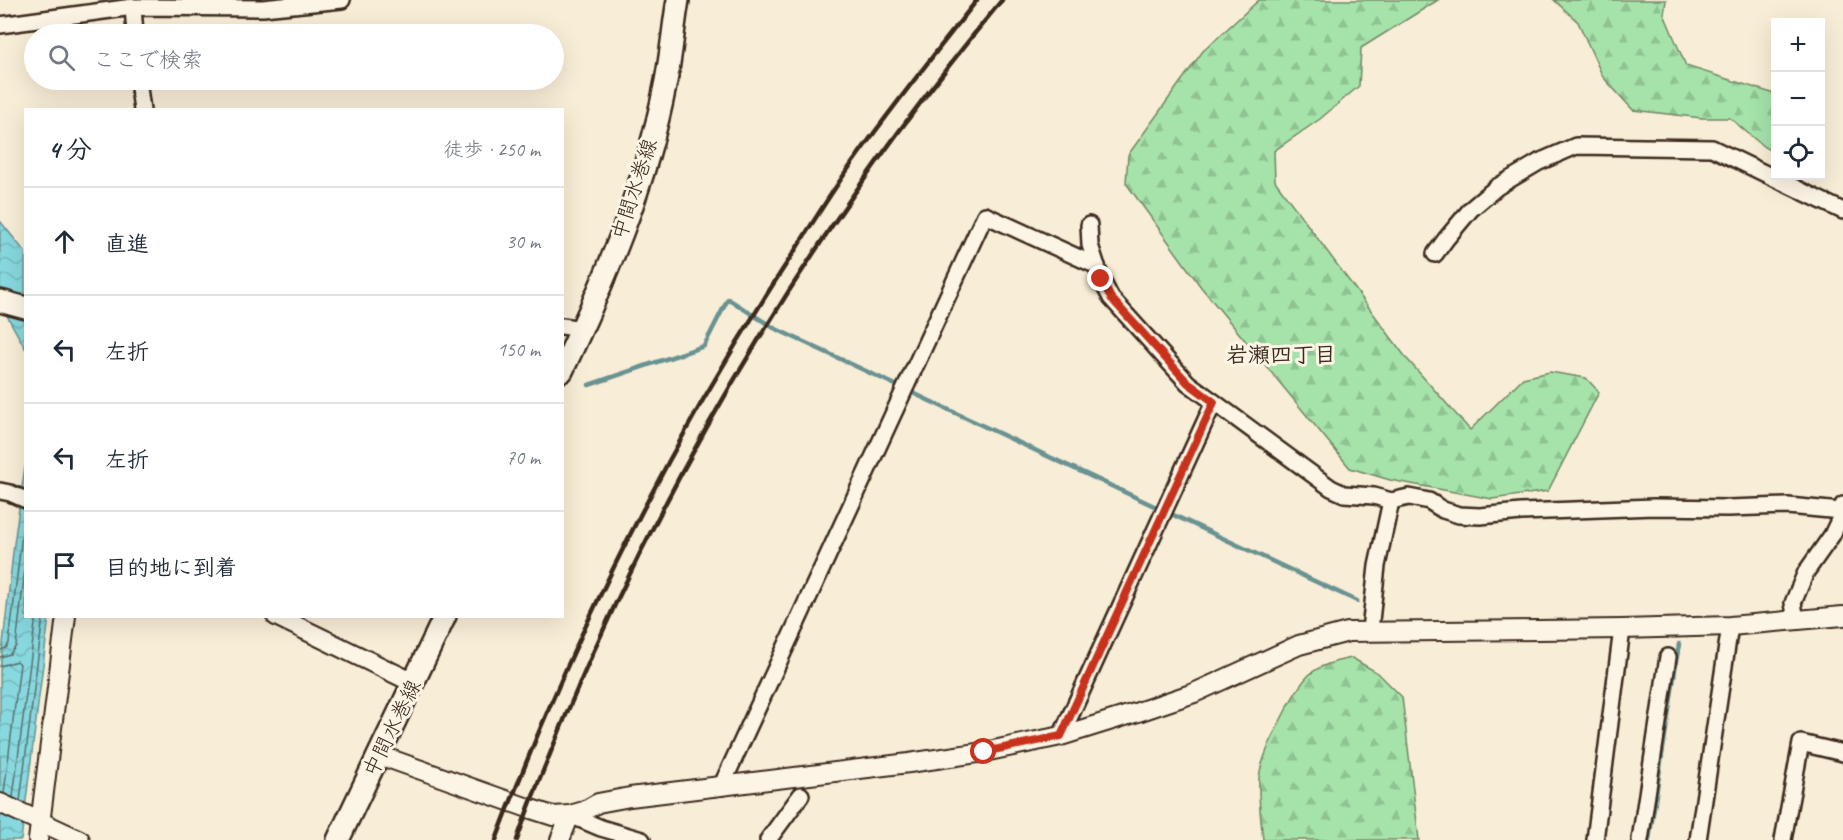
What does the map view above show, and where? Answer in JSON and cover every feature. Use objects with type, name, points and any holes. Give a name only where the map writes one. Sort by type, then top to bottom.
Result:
[{"type":"main road","name":"中間水巻線","points":[[564,361],[572,327],[627,217],[650,148],[665,86],[678,0]]},
{"type":"main road","points":[[0,301],[24,307]]},
{"type":"main road","name":"中間水巻線","points":[[338,840],[444,618]]},
{"type":"street","points":[[0,26],[133,7],[263,8],[342,0]]},
{"type":"street","points":[[133,7],[134,24]]},
{"type":"street","points":[[139,90],[142,108]]},
{"type":"street","points":[[1436,254],[1446,238],[1471,209],[1497,187],[1539,162],[1576,146],[1712,148],[1843,211]]},
{"type":"street","points":[[721,787],[985,215],[1097,266]]},
{"type":"street","points":[[1089,225],[1090,245],[1101,279],[1111,298],[1188,383],[1331,488],[1344,494],[1374,496],[1391,501],[1409,497],[1429,501],[1443,510],[1459,515],[1480,516],[1521,512],[1654,507],[1842,508],[1832,535],[1806,572],[1793,603],[1796,620]]},
{"type":"street","points":[[1061,736],[1214,402]]},
{"type":"street","points":[[5,492],[24,499]]},
{"type":"street","points":[[1370,630],[1377,566],[1391,501]]},
{"type":"street","points":[[379,755],[553,816],[570,815],[584,811],[598,803],[630,797],[984,752],[1061,736],[1194,693],[1299,645],[1348,632],[1730,626],[1843,616]]},
{"type":"street","points":[[38,840],[37,819],[66,618]]},
{"type":"street","points":[[280,618],[414,682]]},
{"type":"street","points":[[1698,840],[1730,626]]},
{"type":"street","points":[[1595,840],[1622,629]]},
{"type":"street","points":[[1640,840],[1668,657]]},
{"type":"street","points":[[1783,840],[1801,743],[1843,753]]},
{"type":"street","points":[[768,840],[801,795]]},
{"type":"street","points":[[0,803],[80,840]]},
{"type":"street","points":[[560,840],[570,815]]},
{"type":"street","points":[[570,815],[601,828],[642,840]]},
{"type":"green space","points":[[1259,0],[1438,0],[1361,48],[1359,86],[1320,119],[1274,151],[1275,181],[1407,359],[1470,430],[1523,378],[1550,372],[1586,378],[1599,392],[1548,491],[1492,499],[1390,480],[1350,468],[1201,287],[1126,183],[1128,155],[1203,51]]},
{"type":"green space","points":[[1554,0],[1666,0],[1664,14],[1686,66],[1771,93],[1771,151],[1730,118],[1702,118],[1633,110],[1603,77],[1578,22]]},
{"type":"green space","points":[[1352,658],[1378,673],[1402,697],[1419,840],[1263,840],[1259,779],[1265,756],[1278,725],[1309,675],[1324,666]]},
{"type":"water","points":[[0,221],[24,251],[24,346],[0,303]]},
{"type":"water","points":[[24,473],[24,618],[49,618],[21,840],[0,840],[0,670]]},
{"type":"waterway","points":[[589,385],[704,346],[728,299],[774,328],[1357,601]]},
{"type":"waterway","points":[[1649,840],[1679,644]]},
{"type":"railway","points":[[496,840],[526,762],[593,610],[668,462],[709,390],[751,319],[842,178],[977,0]]},
{"type":"railway","points":[[517,840],[535,790],[611,613],[706,428],[759,338],[815,250],[937,81],[1002,0]]},
{"type":"district","name":"岩瀬四丁目","points":[[1281,354]]},
{"type":"route","points":[[984,752],[1061,736],[1214,402],[1188,383],[1111,298],[1101,279]]}]
